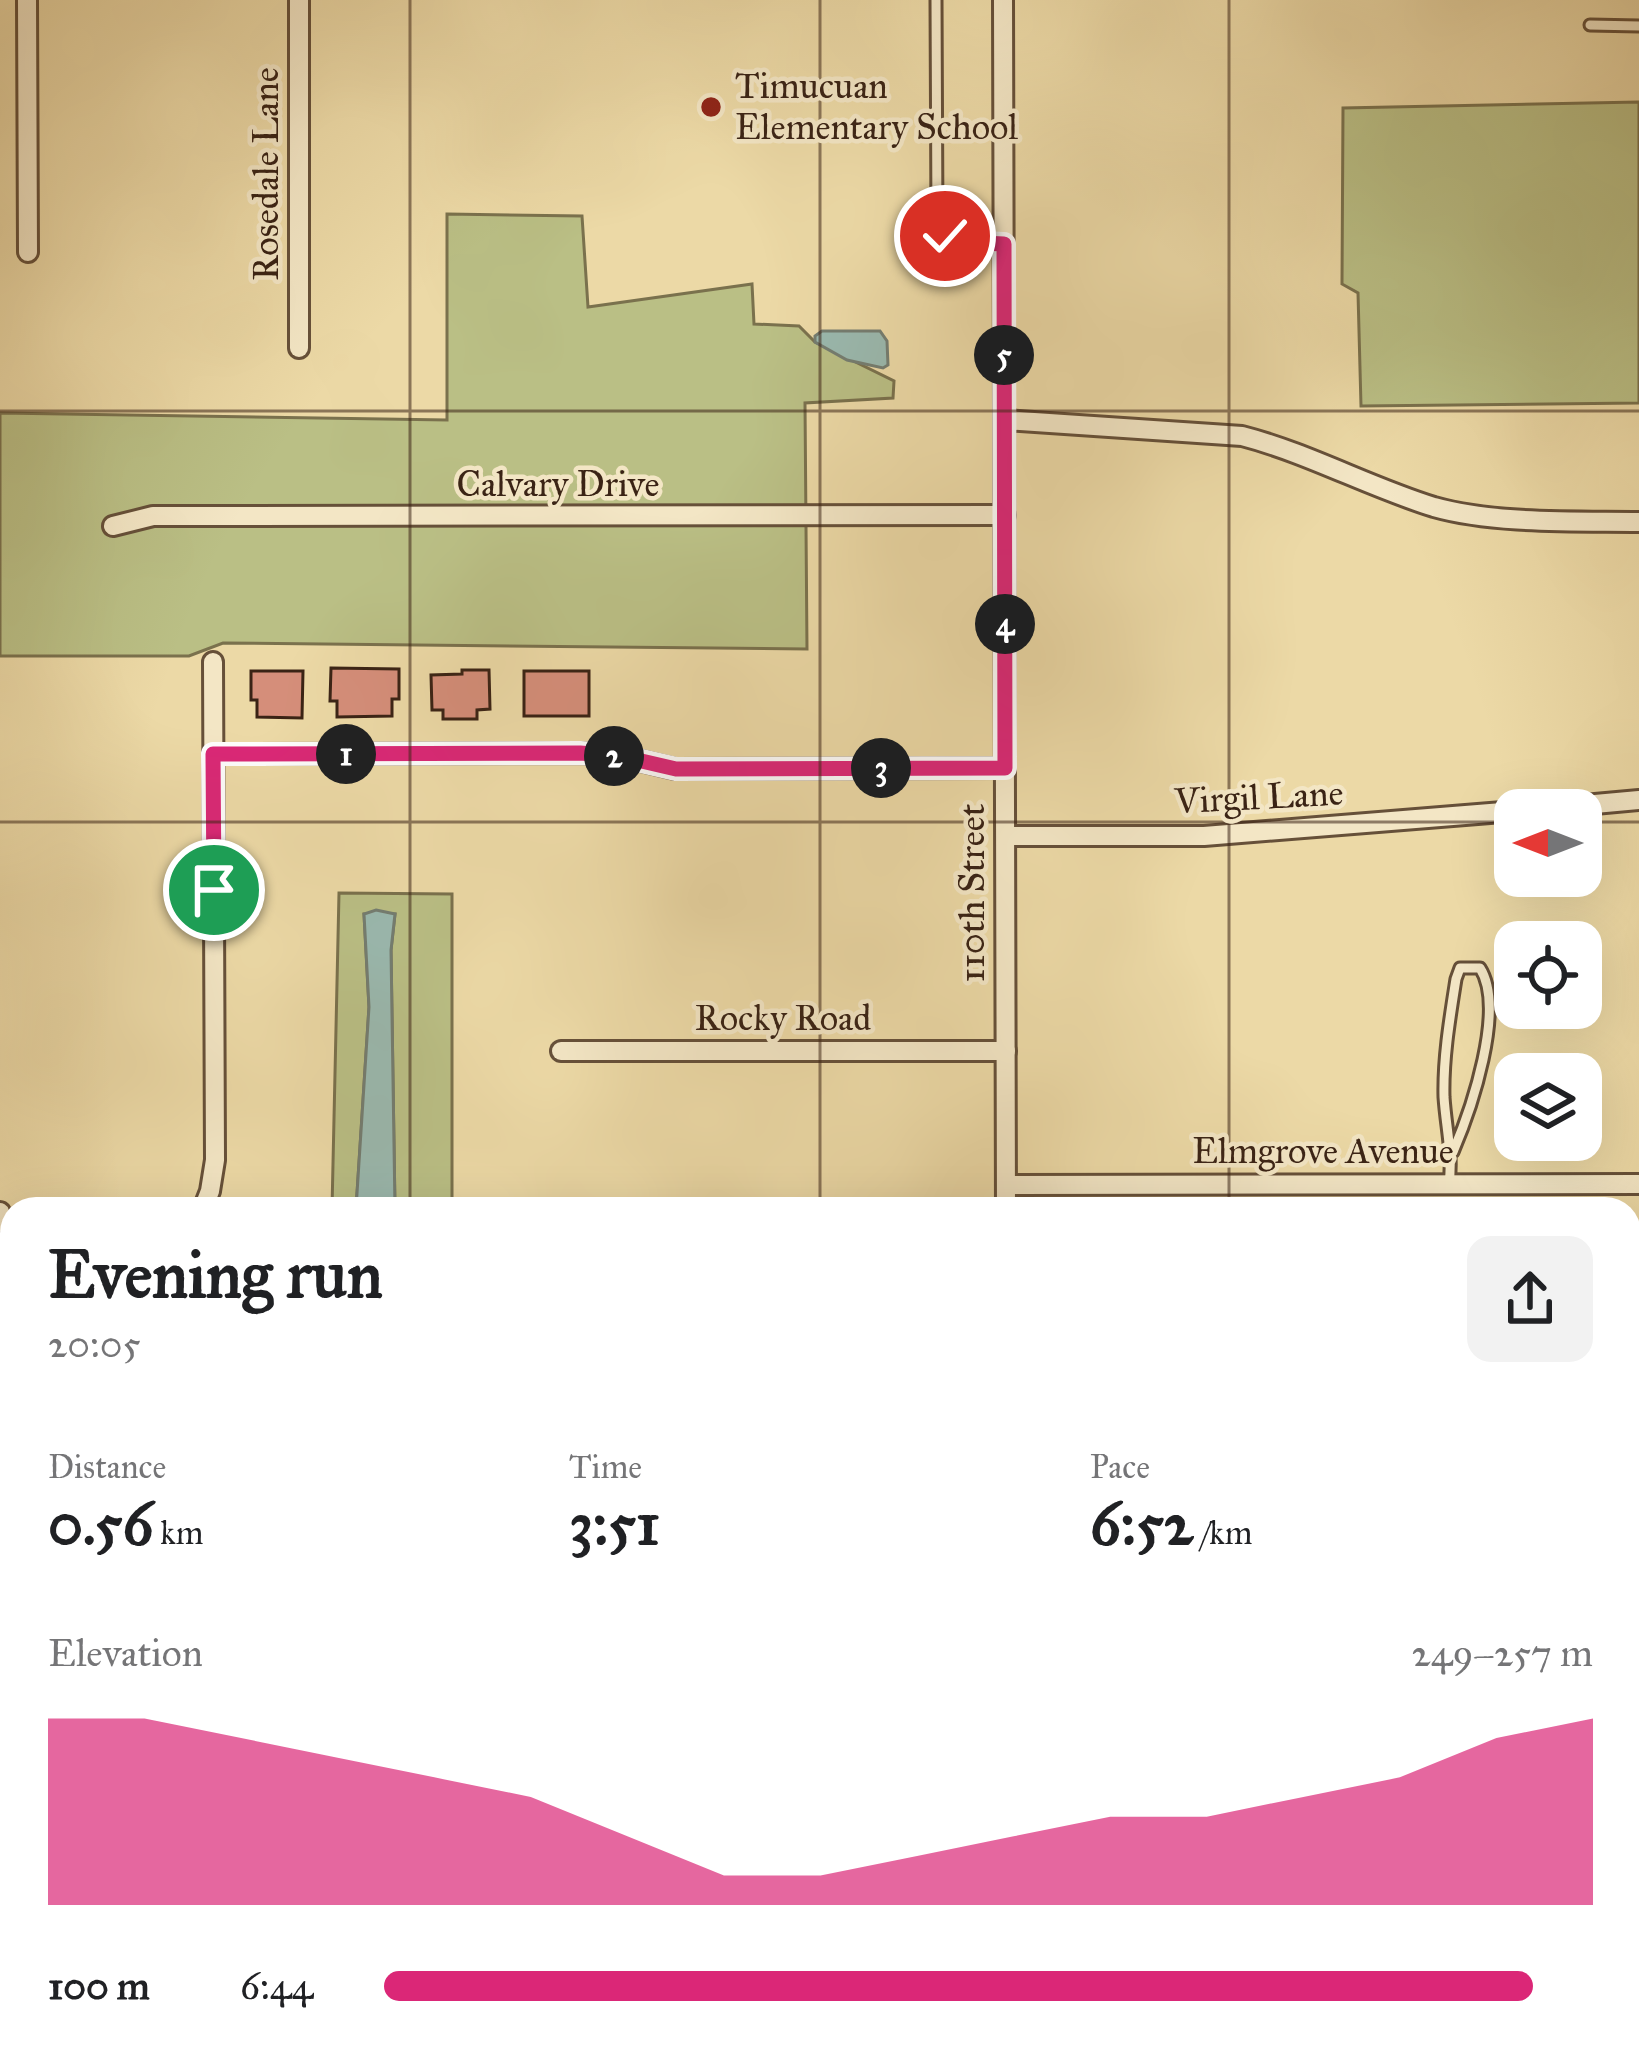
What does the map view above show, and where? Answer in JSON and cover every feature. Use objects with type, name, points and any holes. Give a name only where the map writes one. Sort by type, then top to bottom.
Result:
[{"type":"street","points":[[27,0],[28,252]]},
{"type":"street","name":"Rosedale Lane","points":[[299,0],[299,348]]},
{"type":"street","name":"110th Street","points":[[1003,0],[1006,1197]]},
{"type":"street","points":[[1005,420],[1242,436],[1437,508],[1540,520],[1639,521]]},
{"type":"street","name":"Calvary Drive","points":[[113,526],[153,516],[1005,514]]},
{"type":"street","points":[[209,1197],[214,1160],[213,662]]},
{"type":"street","points":[[213,754],[580,753],[620,756],[676,769],[1005,768]]},
{"type":"street","points":[[1602,803],[1639,800]]},
{"type":"street","name":"Virgil Lane","points":[[1006,836],[1245,834],[1494,813]]},
{"type":"street","name":"Rocky Road","points":[[561,1051],[1006,1051]]},
{"type":"street","name":"Elmgrove Avenue","points":[[1006,1184],[1639,1184]]},
{"type":"lane","points":[[936,0],[938,221],[945,236],[959,242],[1004,244]]},
{"type":"lane","points":[[1589,25],[1639,26]]},
{"type":"lane","points":[[1449,1184],[1453,1152],[1468,1117],[1486,1042],[1486,979],[1480,968],[1460,968],[1454,994],[1444,1097],[1453,1152]]},
{"type":"green space","points":[[1639,102],[1639,403],[1361,406],[1358,293],[1342,284],[1343,108]]},
{"type":"green space","points":[[447,214],[582,216],[588,307],[752,284],[754,324],[799,326],[815,342],[894,381],[893,398],[805,403],[807,649],[223,643],[189,656],[0,656],[0,413],[447,420]]},
{"type":"green space","points":[[339,893],[452,894],[452,1197],[395,1197],[391,950],[395,914],[364,914],[369,1007],[357,1197],[332,1197]]},
{"type":"water","points":[[822,331],[880,331],[887,341],[888,365],[847,360],[815,342]]},
{"type":"water","points":[[376,910],[395,914],[391,950],[395,1197],[357,1197],[369,1007],[364,914]]},
{"type":"building","points":[[331,668],[399,669],[399,699],[392,699],[392,716],[337,717],[337,701],[330,701]]},
{"type":"building","points":[[462,670],[489,670],[490,709],[477,710],[477,719],[443,719],[443,710],[432,710],[431,675],[462,674]]},
{"type":"building","points":[[251,671],[303,671],[302,718],[257,717],[257,700],[251,700]]},
{"type":"building","points":[[524,671],[589,671],[589,716],[524,716]]},
{"type":"place","name":"Timucuan Elementary School","points":[[711,107]]},
{"type":"route","points":[[214,890],[213,754],[580,753],[620,756],[676,769],[1005,768],[1004,244],[959,242],[945,236]]}]
